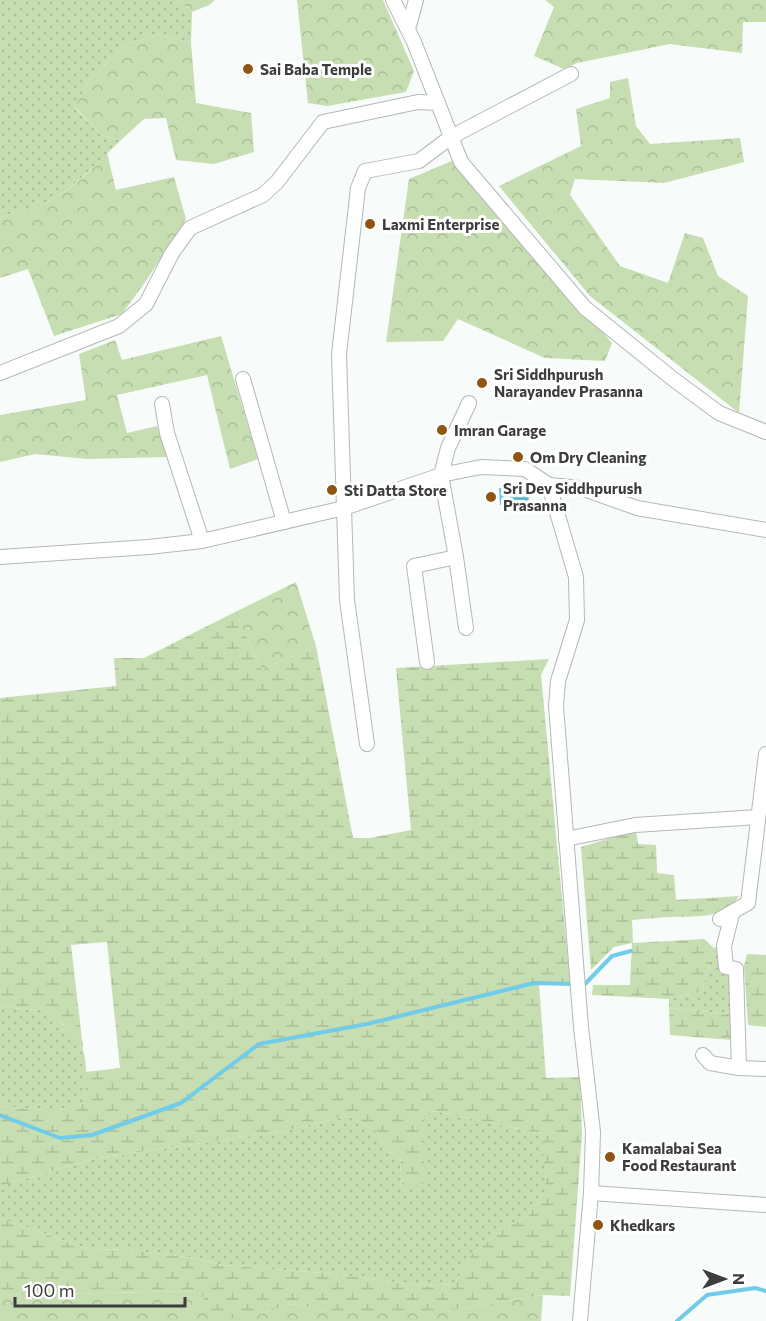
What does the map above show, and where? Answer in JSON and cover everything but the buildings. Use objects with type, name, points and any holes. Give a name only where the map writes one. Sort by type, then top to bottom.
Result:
[{"type":"street","points":[[393,0],[408,29],[461,162],[585,308],[672,379],[719,413],[766,432]]},
{"type":"street","points":[[408,29],[416,0]]},
{"type":"street","points":[[367,744],[347,600],[339,354],[358,188],[365,171],[419,161],[451,136],[571,74]]},
{"type":"street","points":[[0,373],[119,326],[146,304],[172,253],[190,228],[263,195],[277,182],[323,122],[418,102],[438,104]]},
{"type":"street","points":[[243,379],[284,522]]},
{"type":"street","points":[[466,628],[441,475],[448,448],[469,403]]},
{"type":"street","points":[[162,404],[167,433],[202,541]]},
{"type":"street","points":[[0,557],[202,541],[344,508],[441,475],[481,467],[525,469],[549,485],[581,488],[637,508],[766,530]]},
{"type":"street","points":[[549,485],[576,577],[578,620],[558,681],[557,698],[581,1027],[593,1132],[591,1193],[580,1321]]},
{"type":"street","points":[[427,662],[414,566],[456,557]]},
{"type":"street","points":[[739,1068],[735,969],[726,967],[724,946],[726,917],[747,903],[764,785],[766,754]]},
{"type":"street","points":[[566,839],[635,825],[758,817]]},
{"type":"street","points":[[703,1055],[710,1064],[766,1069]]},
{"type":"street","points":[[591,1193],[766,1205]]},
{"type":"green space","points":[[0,0],[178,0],[192,12],[191,43],[158,35],[128,44],[90,79],[75,108],[101,135],[121,140],[80,179],[58,196],[24,212],[0,217]]},
{"type":"green space","points":[[178,0],[215,0],[192,12]]},
{"type":"green space","points":[[297,0],[383,0],[414,71],[406,92],[327,106],[308,103]]},
{"type":"green space","points":[[545,0],[766,0],[766,22],[743,22],[742,53],[670,44],[577,63],[564,69],[534,56],[554,7]]},
{"type":"green space","points":[[158,35],[191,43],[196,103],[251,113],[254,152],[214,164],[176,160],[166,118],[144,119],[121,140],[101,135],[75,107],[90,79],[128,44]]},
{"type":"green space","points":[[628,78],[636,126],[650,144],[740,138],[744,162],[664,183],[575,179],[570,195],[620,266],[668,283],[685,233],[703,238],[718,276],[748,296],[739,413],[590,296],[499,186],[581,146],[576,109],[610,98],[610,82]]},
{"type":"green space","points":[[107,153],[116,190],[174,177],[186,219],[122,314],[54,336],[28,269],[0,278],[0,217],[28,210],[53,199],[82,178]]},
{"type":"green space","points":[[454,160],[612,343],[605,361],[545,358],[458,319],[443,341],[386,342],[409,179]]},
{"type":"green space","points":[[221,336],[258,459],[230,469],[207,375],[117,395],[127,433],[157,426],[168,457],[87,459],[35,454],[0,462],[0,415],[86,400],[79,354],[115,340],[122,360]]},
{"type":"green space","points":[[296,582],[316,646],[262,670],[235,612]]},
{"type":"green space","points":[[235,612],[262,670],[316,646],[353,838],[370,838],[411,830],[396,668],[549,659],[541,675],[570,982],[539,984],[546,1078],[580,1077],[582,1134],[570,1296],[543,1295],[445,1311],[328,1311],[292,1304],[253,1316],[226,1319],[212,1313],[199,1291],[0,1295],[0,1218],[88,1249],[130,1250],[194,1258],[223,1265],[334,1274],[421,1286],[455,1284],[471,1255],[506,1227],[528,1216],[546,1190],[542,1134],[435,1111],[424,1115],[424,1183],[407,1191],[402,1190],[400,1157],[384,1150],[378,1132],[348,1116],[279,1132],[98,1158],[0,1187],[0,1106],[55,1111],[85,1103],[86,1072],[120,1068],[107,942],[71,945],[83,1048],[64,1025],[43,1009],[25,1010],[0,1005],[0,698],[116,686],[114,658],[144,658]]},
{"type":"green space","points":[[636,830],[638,844],[656,845],[657,873],[674,875],[676,900],[739,896],[726,909],[710,915],[632,920],[633,943],[704,939],[714,948],[702,992],[669,999],[592,995],[593,985],[630,985],[632,943],[614,947],[591,970],[581,847]]},
{"type":"green space","points":[[720,946],[730,972],[730,1014],[669,1008],[669,999],[702,992],[714,948]]},
{"type":"green space","points":[[747,954],[766,955],[766,1027],[748,1025],[744,966]]},
{"type":"green space","points":[[0,1005],[25,1010],[43,1009],[72,1033],[85,1056],[85,1103],[55,1111],[0,1106]]},
{"type":"green space","points":[[669,1008],[730,1014],[732,1040],[670,1035]]},
{"type":"green space","points":[[435,1111],[542,1134],[547,1189],[528,1216],[506,1227],[471,1255],[455,1284],[421,1286],[334,1274],[223,1265],[194,1258],[130,1250],[88,1249],[0,1218],[0,1187],[21,1180],[98,1158],[279,1132],[348,1116],[378,1132],[384,1150],[400,1157],[402,1190],[424,1183],[424,1115]]},
{"type":"green space","points":[[199,1291],[212,1313],[253,1316],[292,1304],[328,1311],[445,1311],[543,1295],[541,1321],[0,1321],[0,1295]]},
{"type":"water","points":[[528,487],[529,504],[500,505],[499,488]]},
{"type":"waterway","points":[[581,984],[585,984],[612,956],[631,951]]},
{"type":"waterway","points":[[0,1115],[60,1138],[92,1135],[181,1103],[259,1044],[367,1024],[534,983],[573,984]]},
{"type":"waterway","points":[[677,1321],[707,1295],[755,1288],[766,1291]]},
{"type":"place","name":"Sai Baba Temple","points":[[248,69]]},
{"type":"place","name":"Laxmi Enterprise","points":[[370,224]]},
{"type":"place","name":"Sri Siddhpurush Narayandev Prasanna","points":[[482,383]]},
{"type":"place","name":"Imran Garage","points":[[442,430]]},
{"type":"place","name":"Om Dry Cleaning","points":[[518,457]]},
{"type":"place","name":"Sti Datta Store","points":[[332,490]]},
{"type":"place","name":"Sri Dev Siddhpurush Prasanna","points":[[491,497]]},
{"type":"place","name":"Kamalabai Sea Food Restaurant","points":[[610,1157]]},
{"type":"place","name":"Khedkars","points":[[598,1225]]}]
